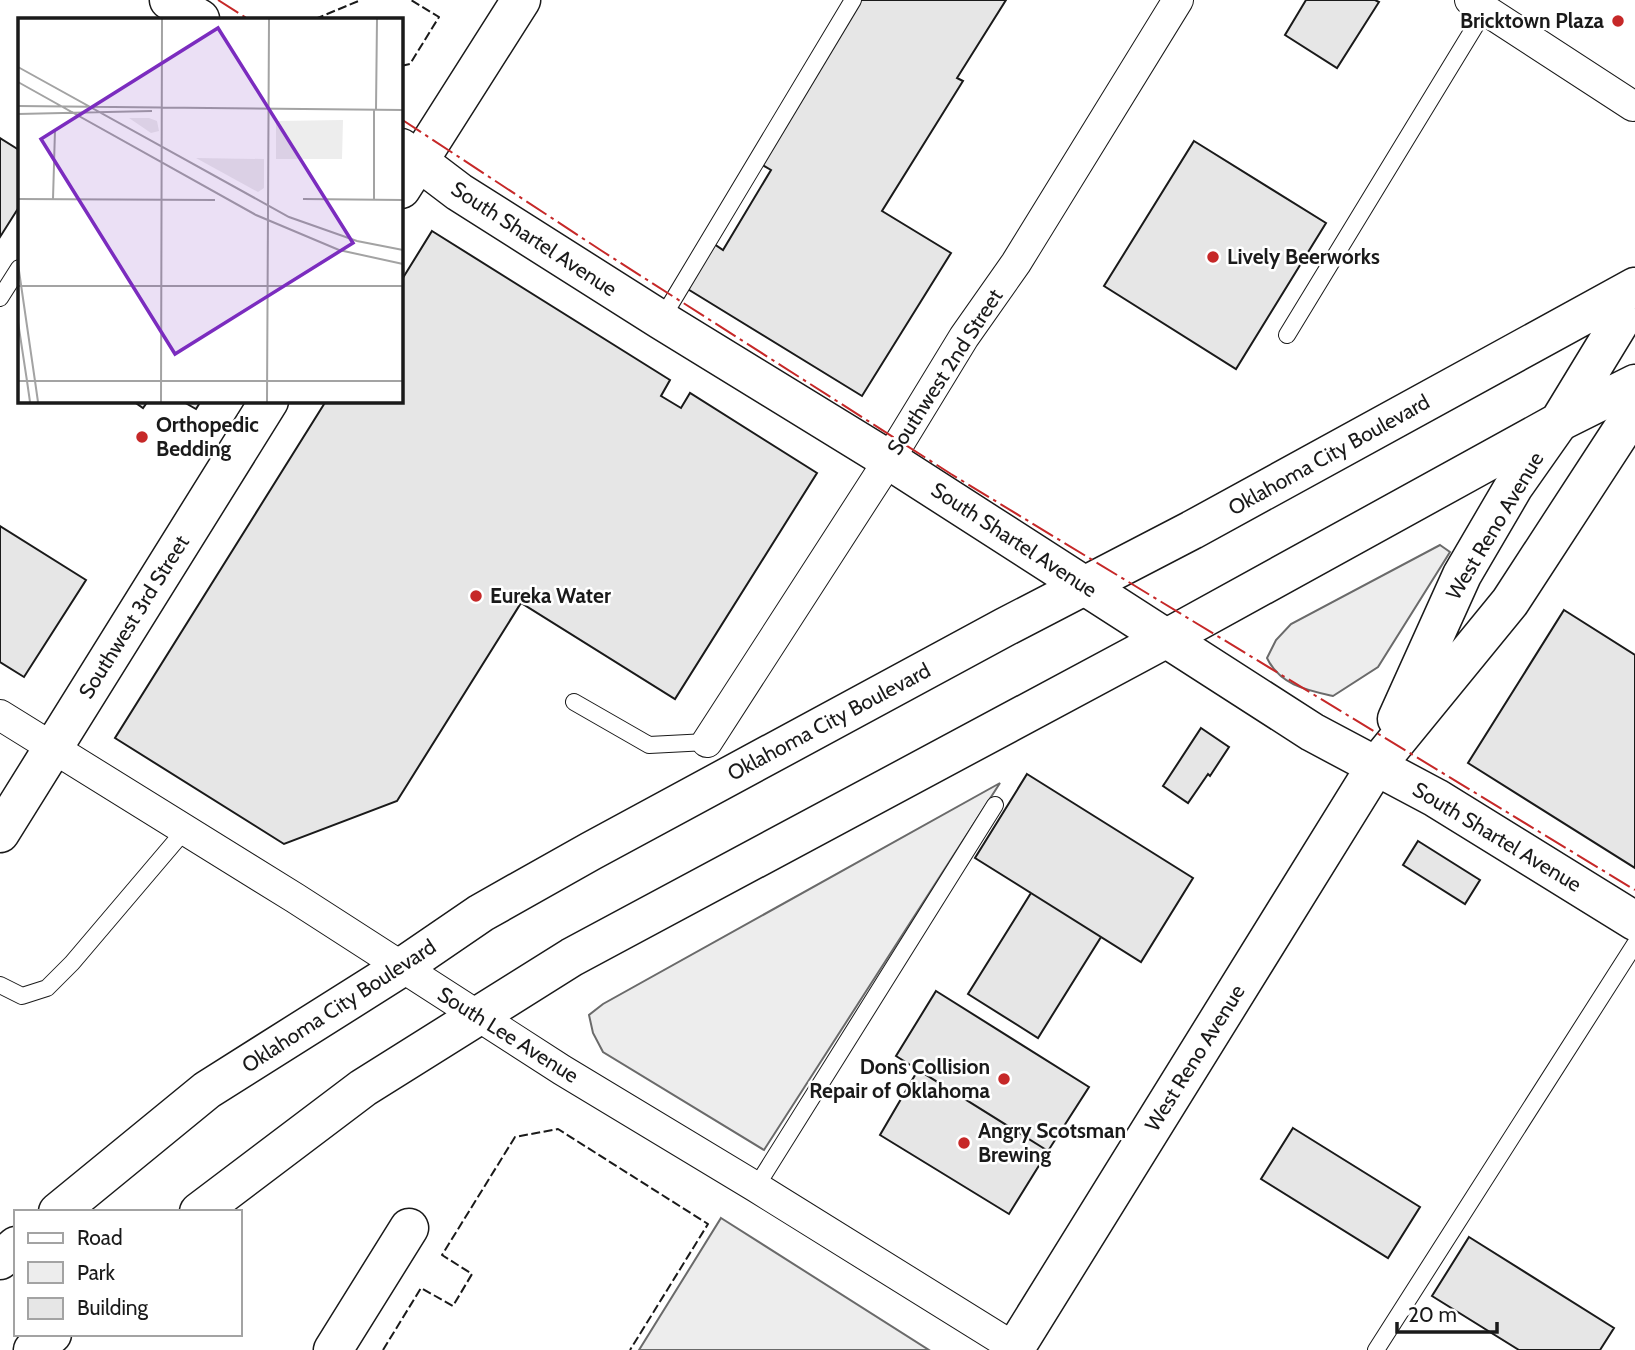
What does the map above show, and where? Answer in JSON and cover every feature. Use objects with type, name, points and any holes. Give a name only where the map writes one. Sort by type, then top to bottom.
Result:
[{"type":"main road","points":[[407,166],[521,0]]},
{"type":"main road","name":"South Shartel Avenue","points":[[407,166],[459,192],[889,460],[1312,732],[1436,799],[1635,921]]},
{"type":"main road","name":"Oklahoma City Boulevard","points":[[60,1210],[207,1090],[481,914],[591,851],[1635,287]]},
{"type":"main road","name":"West Reno Avenue","points":[[1016,1349],[1376,766],[1462,575],[1514,486],[1559,422],[1635,297]]},
{"type":"main road","points":[[202,1210],[363,1088],[572,957],[1167,638],[1559,422],[1635,384]]},
{"type":"main road","name":"Southwest 3rd Street","points":[[0,833],[268,402]]},
{"type":"main road","name":"West Reno Avenue","points":[[1376,766],[1510,602],[1635,410]]},
{"type":"main road","points":[[333,1350],[409,1228]]},
{"type":"main road","points":[[0,1260],[14,1248]]},
{"type":"main road","points":[[33,1350],[50,1336]]},
{"type":"street","name":"Southwest 2nd Street","points":[[707,742],[889,460],[964,337],[1016,263],[1178,0]]},
{"type":"street","points":[[1478,5],[1633,106]]},
{"type":"street","name":"South Lee Avenue","points":[[0,715],[562,1070],[1016,1349]]},
{"type":"lane","points":[[661,320],[853,0]]},
{"type":"lane","points":[[1287,335],[1478,5]]},
{"type":"lane","points":[[0,298],[18,270]]},
{"type":"lane","points":[[574,702],[649,745],[707,742]]},
{"type":"lane","points":[[756,1187],[995,805]]},
{"type":"lane","points":[[0,985],[22,996],[47,988],[72,963],[185,830]]},
{"type":"lane","points":[[1376,1350],[1635,944]]},
{"type":"green space","points":[[1440,545],[1450,552],[1378,667],[1333,696],[1295,685],[1272,667],[1267,658],[1276,640],[1291,624]]},
{"type":"green space","points":[[1000,783],[764,1150],[603,1052],[593,1033],[589,1015],[603,1004]]},
{"type":"green space","points":[[721,1218],[929,1350],[639,1350]]},
{"type":"building","points":[[859,0],[1006,0],[957,78],[963,81],[882,211],[951,253],[862,396],[686,288],[714,244],[723,250],[771,170],[759,163]]},
{"type":"building","points":[[1306,0],[1379,2],[1337,68],[1285,35]]},
{"type":"building","points":[[0,138],[18,149],[18,209],[0,237]]},
{"type":"building","name":"Lively Beerworks","points":[[1194,141],[1326,223],[1236,369],[1104,286]]},
{"type":"building","name":"Eureka Water","points":[[432,231],[670,380],[661,396],[681,408],[690,393],[817,473],[675,699],[521,603],[397,801],[284,844],[115,738],[325,402],[402,402],[402,279]]},
{"type":"building","points":[[134,402],[147,402],[143,408]]},
{"type":"building","points":[[184,402],[200,402],[196,409]]},
{"type":"building","points":[[0,526],[86,580],[24,677],[0,662]]},
{"type":"building","points":[[1564,610],[1635,655],[1635,868],[1468,763]]},
{"type":"building","points":[[1201,728],[1229,747],[1188,803],[1163,786]]},
{"type":"building","points":[[1027,774],[1193,878],[1141,962],[975,858]]},
{"type":"building","points":[[1418,841],[1480,880],[1465,904],[1403,865]]},
{"type":"building","points":[[1031,893],[1101,937],[1038,1038],[968,994]]},
{"type":"building","name":"Dons Collision Repair of Oklahoma","points":[[936,991],[1089,1087],[1048,1151],[896,1056]]},
{"type":"building","name":"Angry Scotsman Brewing","points":[[918,1070],[1048,1151],[1009,1214],[880,1135]]},
{"type":"building","points":[[1293,1128],[1420,1207],[1388,1258],[1261,1179]]},
{"type":"building","points":[[1469,1237],[1614,1328],[1600,1350],[1519,1350],[1432,1296]]},
{"type":"fence","points":[[317,18],[361,0]]},
{"type":"fence","points":[[402,66],[410,64],[439,17],[411,0]]},
{"type":"fence","points":[[383,1350],[421,1288],[453,1306],[472,1274],[442,1255],[515,1137],[558,1129],[708,1224],[630,1350]]},
{"type":"power","points":[[218,0],[246,18]]},
{"type":"power","points":[[402,120],[951,474],[1635,890]]},
{"type":"place","name":"Bricktown Plaza","points":[[1618,21]]},
{"type":"place","name":"Lively Beerworks","points":[[1213,257]]},
{"type":"place","name":"Orthopedic Bedding","points":[[142,437]]},
{"type":"place","name":"Eureka Water","points":[[476,596]]},
{"type":"place","name":"Dons Collision Repair of Oklahoma","points":[[1004,1079]]},
{"type":"place","name":"Angry Scotsman Brewing","points":[[964,1143]]}]
